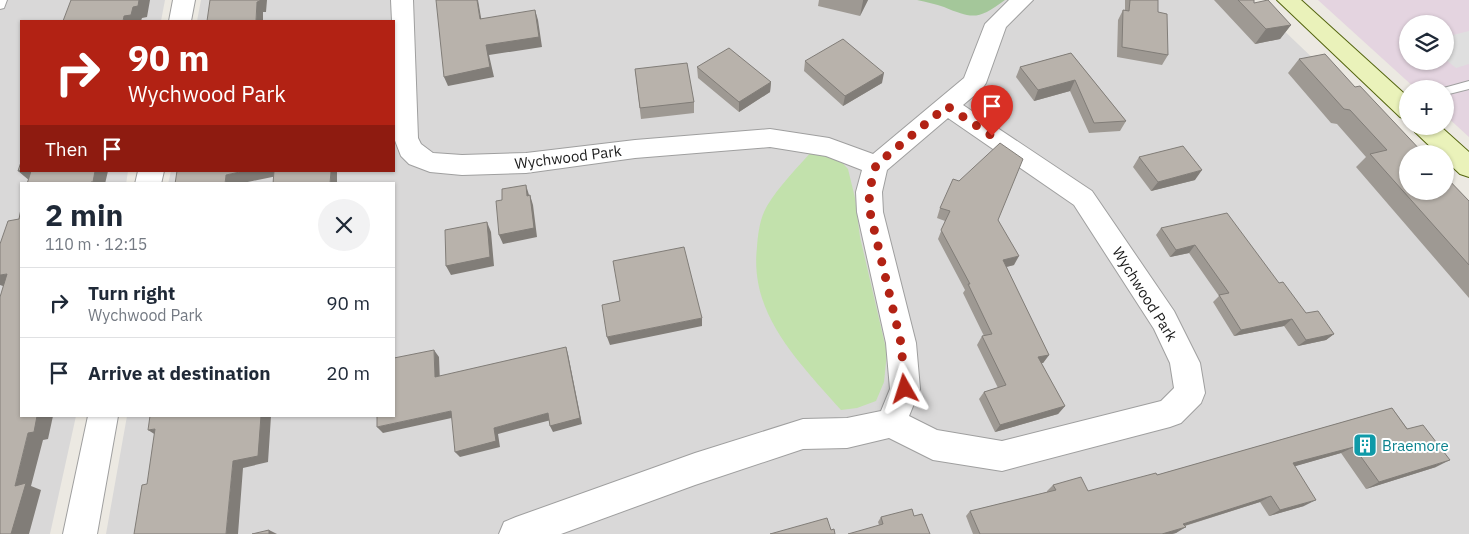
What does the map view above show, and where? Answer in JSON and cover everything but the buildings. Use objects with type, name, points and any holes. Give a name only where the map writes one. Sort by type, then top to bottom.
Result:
[{"type":"street","points":[[180,20],[184,0]]},
{"type":"street","name":"Wychwood Park","points":[[402,0],[406,138],[410,148],[418,157],[430,162],[462,165],[526,163],[635,148],[770,138],[829,147],[876,165]]},
{"type":"street","points":[[516,534],[695,469],[803,434],[847,433],[891,423],[905,389],[901,343],[870,212],[869,192],[876,165],[974,83],[996,24],[1022,0]]},
{"type":"street","points":[[1288,0],[1399,100]]},
{"type":"street","name":"Wychwood Park","points":[[891,423],[934,445],[1002,456],[1170,413],[1190,393],[1185,363],[1164,320],[1083,198],[947,106]]},
{"type":"street","points":[[1434,135],[1469,168]]},
{"type":"street","points":[[80,534],[103,417]]},
{"type":"lane","points":[[0,6],[2,0]]},
{"type":"lane","points":[[1454,88],[1469,85]]},
{"type":"shaded area","points":[[0,0],[165,0],[161,20],[20,20],[20,172],[128,172],[126,182],[20,182],[20,417],[76,417],[50,534],[0,534]]},
{"type":"shaded area","points":[[201,0],[1252,0],[1404,145],[1399,145],[1399,200],[1454,200],[1454,197],[1469,207],[1469,534],[106,534],[127,417],[395,417],[395,182],[168,182],[171,172],[395,172],[395,20],[197,20]]},
{"type":"shaded area","points":[[1318,0],[1469,0],[1469,137],[1454,123],[1454,80],[1406,80]]},
{"type":"shaded area","points":[[1469,31],[1469,64],[1456,68],[1454,66],[1454,35]]},
{"type":"green space","points":[[917,0],[1005,0],[981,14],[969,15]]},
{"type":"green space","points":[[813,150],[836,156],[848,169],[855,198],[860,237],[887,353],[884,382],[876,401],[857,408],[841,410],[794,356],[769,316],[761,295],[757,272],[758,236],[765,211],[783,184]]},
{"type":"place","name":"Braemore","points":[[1365,445]]},
{"type":"route","points":[[905,389],[901,343],[870,212],[869,192],[876,165],[947,106],[992,136]]}]
